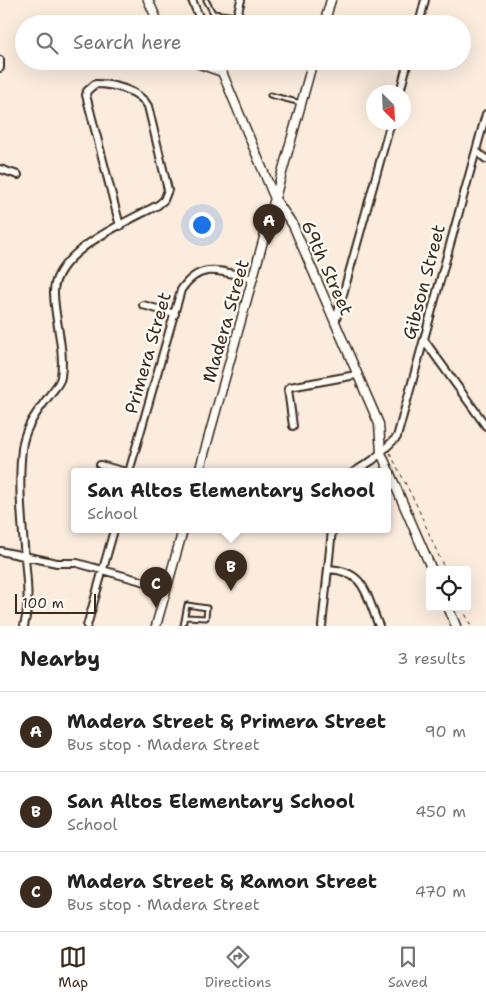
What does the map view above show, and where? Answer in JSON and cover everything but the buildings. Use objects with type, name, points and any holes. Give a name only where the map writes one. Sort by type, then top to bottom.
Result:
[{"type":"street","points":[[148,0],[155,15]]},
{"type":"street","points":[[192,0],[198,15]]},
{"type":"street","points":[[237,15],[241,0]]},
{"type":"street","points":[[327,15],[331,0]]},
{"type":"street","points":[[421,15],[425,0]]},
{"type":"street","points":[[0,60],[0,68]]},
{"type":"street","points":[[217,70],[222,72]]},
{"type":"street","name":"Madera Street","points":[[200,468],[311,70]]},
{"type":"street","points":[[402,85],[406,70]]},
{"type":"street","name":"69th Street","points":[[222,72],[276,198],[293,225],[378,424],[381,453],[388,468]]},
{"type":"street","points":[[24,626],[29,592],[25,556],[22,448],[24,435],[34,416],[61,380],[62,351],[54,292],[58,276],[64,264],[81,249],[161,202],[167,194],[168,183],[148,106],[140,95],[95,84],[86,91],[86,95],[120,226]]},
{"type":"street","name":"Gibson Street","points":[[360,468],[381,453],[397,437],[486,114]]},
{"type":"street","points":[[335,324],[389,130]]},
{"type":"street","points":[[476,152],[486,159]]},
{"type":"street","points":[[0,169],[18,175]]},
{"type":"street","name":"Primera Street","points":[[129,468],[181,290],[188,280],[203,271],[213,270],[253,279]]},
{"type":"street","points":[[143,306],[175,314]]},
{"type":"street","points":[[424,340],[486,426]]},
{"type":"street","points":[[293,426],[288,389],[290,387],[356,375]]},
{"type":"street","points":[[100,465],[112,468]]},
{"type":"street","name":"69th Street","points":[[391,476],[430,566]]},
{"type":"street","points":[[87,626],[113,533]]},
{"type":"street","points":[[156,626],[182,533]]},
{"type":"street","points":[[322,626],[332,533]]},
{"type":"street","points":[[0,551],[103,569],[167,588]]},
{"type":"street","points":[[328,570],[346,571],[359,580],[379,626]]},
{"type":"street","points":[[450,611],[456,626]]},
{"type":"lane","points":[[206,0],[213,13],[220,15]]},
{"type":"lane","points":[[270,95],[302,103]]},
{"type":"lane","points":[[183,626],[187,605],[207,608],[206,618],[186,617]]},
{"type":"path","points":[[381,453],[391,452],[443,566]]},
{"type":"path","points":[[464,611],[471,626]]},
{"type":"place","name":"Madera Street & Primera Street","points":[[269,245]]},
{"type":"place","name":"San Altos Elementary School","points":[[231,591]]},
{"type":"place","name":"Madera Street & Ramon Street","points":[[156,608]]}]
